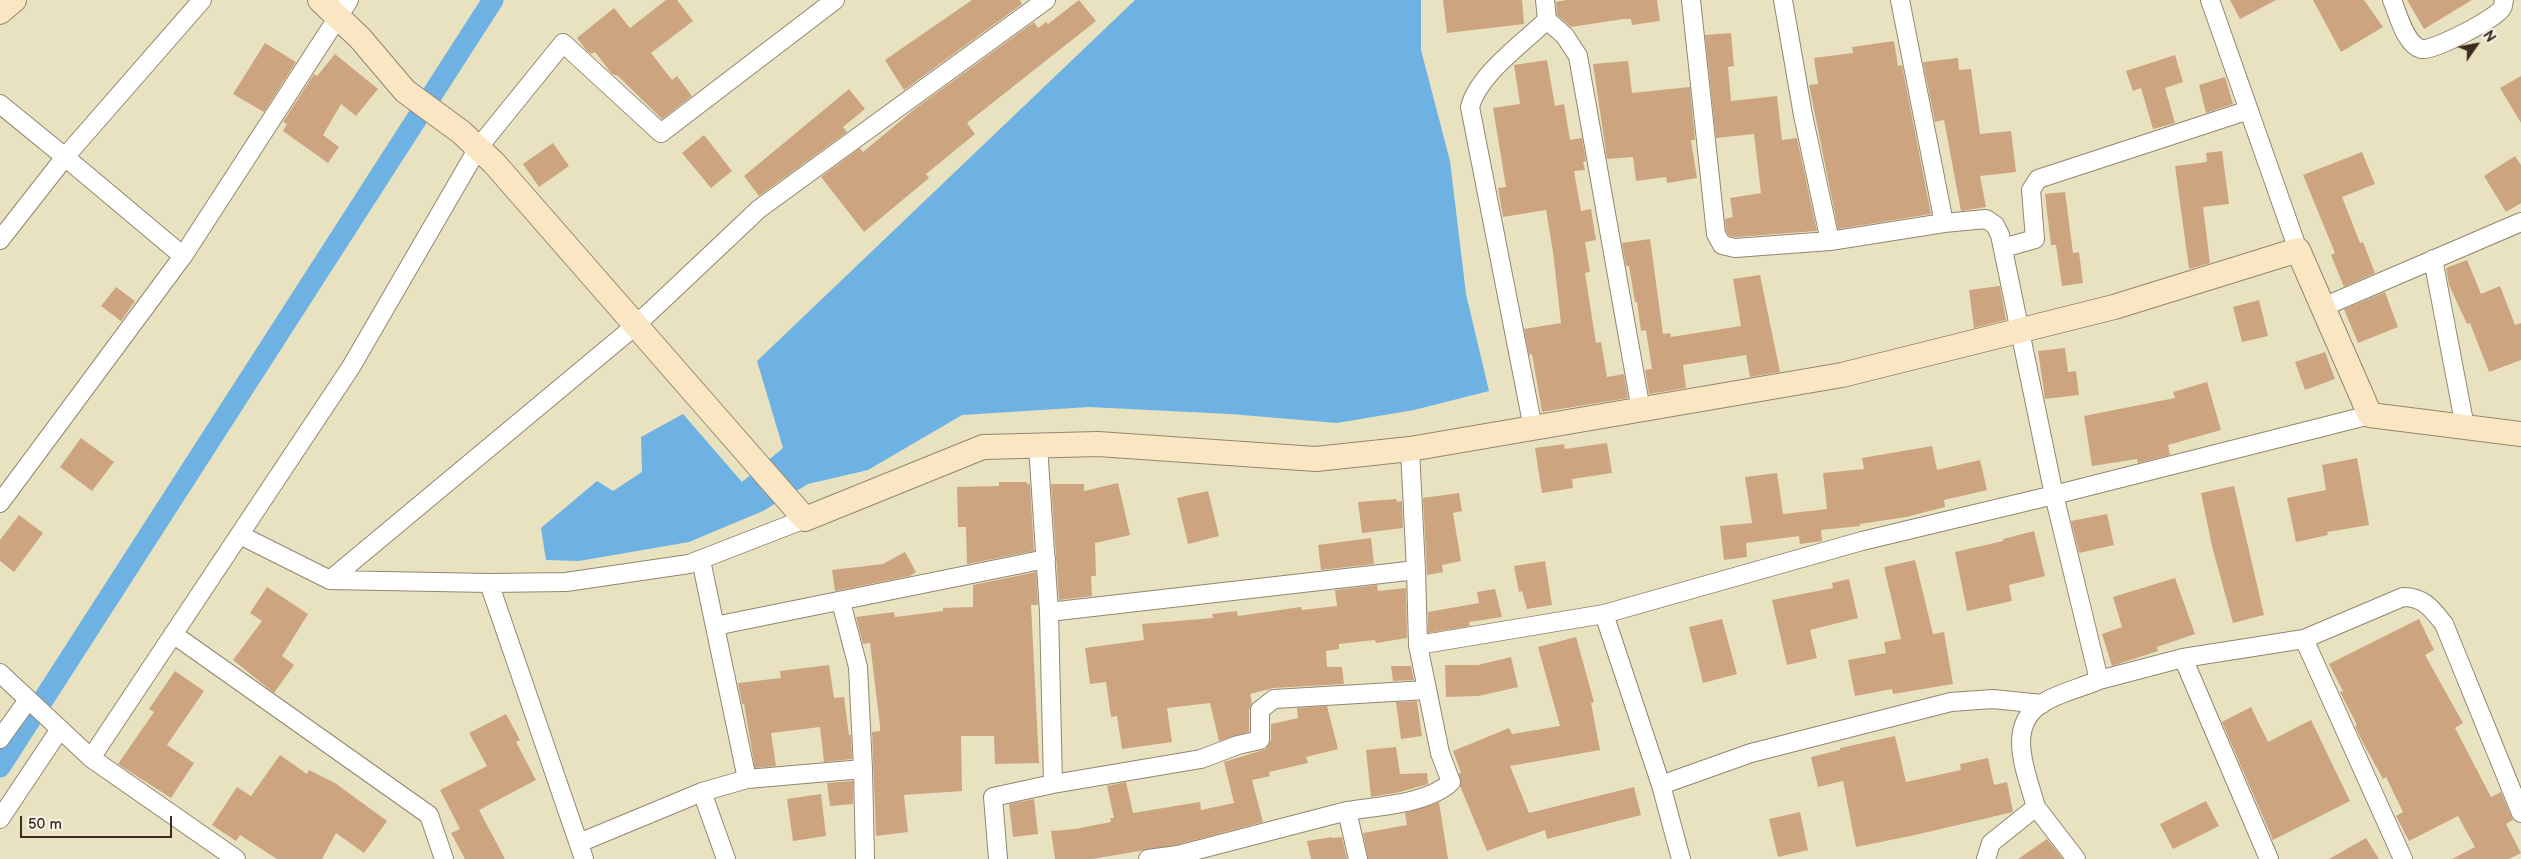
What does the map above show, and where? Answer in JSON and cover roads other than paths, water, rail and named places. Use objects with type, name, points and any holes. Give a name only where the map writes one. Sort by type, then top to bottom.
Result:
[{"type":"street","points":[[0,12],[14,0]]},
{"type":"street","points":[[0,240],[65,156],[202,0]]},
{"type":"street","points":[[320,0],[343,8],[360,38],[405,91],[461,132],[494,162],[635,326],[786,496],[804,520]]},
{"type":"street","points":[[91,758],[351,368],[478,148],[563,43],[661,133],[835,0]]},
{"type":"street","points":[[330,580],[635,326],[759,209],[1046,0]]},
{"type":"street","points":[[1545,0],[1547,20],[1565,36],[1578,56],[1641,410]]},
{"type":"street","points":[[1691,0],[1716,234],[1722,245],[1735,248],[1830,240],[1944,223],[1986,219],[1995,225],[2000,235],[2054,496],[2099,680]]},
{"type":"street","points":[[1783,0],[1803,115],[1830,240]]},
{"type":"street","points":[[1900,0],[1944,223]]},
{"type":"street","points":[[2210,0],[2298,250],[2370,415]]},
{"type":"street","points":[[2392,0],[2411,43],[2422,49],[2433,48],[2490,18],[2502,8],[2504,0]]},
{"type":"street","points":[[0,503],[183,256],[343,8]]},
{"type":"street","points":[[1533,428],[1470,107],[1474,93],[1484,80],[1547,20]]},
{"type":"street","points":[[0,104],[65,156],[183,256]]},
{"type":"street","points":[[2002,248],[2035,239],[2031,190],[2038,179],[2249,110]]},
{"type":"street","points":[[2323,307],[2521,222]]},
{"type":"street","points":[[240,535],[330,580],[489,583],[566,582],[689,564],[983,448],[1098,444],[1316,459],[1410,449],[1842,375],[2114,307],[2298,250]]},
{"type":"street","points":[[2434,260],[2466,427]]},
{"type":"street","points":[[1418,645],[1604,614],[1862,541],[2054,496],[2370,415],[2521,434]]},
{"type":"street","points":[[1038,446],[1049,612],[1053,784]]},
{"type":"street","points":[[1148,859],[1178,857],[1347,812],[1428,796],[1442,790],[1451,782],[1440,753],[1418,645],[1410,449]]},
{"type":"street","points":[[715,626],[1046,559]]},
{"type":"street","points":[[701,560],[747,779]]},
{"type":"street","points":[[1049,612],[1416,570]]},
{"type":"street","points":[[489,583],[582,851],[702,792],[747,779],[864,769]]},
{"type":"street","points":[[2076,859],[2036,807],[2023,758],[2020,733],[2025,717],[2042,704],[2099,680],[2183,658],[2304,639],[2403,597],[2417,597],[2431,607],[2444,624],[2521,813]]},
{"type":"street","points":[[841,602],[858,667],[864,769],[865,859]]},
{"type":"street","points":[[1604,614],[1661,785],[1681,859]]},
{"type":"street","points":[[174,634],[429,815],[444,859]]},
{"type":"street","points":[[2304,639],[2403,859]]},
{"type":"street","points":[[2183,658],[2269,859]]},
{"type":"street","points":[[0,673],[91,758],[236,859]]},
{"type":"street","points":[[998,859],[993,797],[1053,784],[1201,759],[1238,745],[1260,740],[1260,710],[1274,699],[1426,690]]},
{"type":"street","points":[[1661,785],[1751,753],[1950,702],[1993,698],[2042,704]]},
{"type":"street","points":[[0,739],[36,707]]},
{"type":"street","points":[[0,819],[60,729]]},
{"type":"street","points":[[702,792],[726,859]]},
{"type":"street","points":[[1986,859],[1991,843],[2036,807]]},
{"type":"street","points":[[1347,812],[1358,859]]},
{"type":"water","points":[[1135,0],[1421,0],[1421,50],[1450,161],[1466,294],[1489,391],[1414,410],[1337,423],[1230,414],[1089,407],[962,415],[868,470],[808,484],[763,511],[689,542],[579,561],[546,560],[541,528],[597,481],[613,491],[642,472],[641,437],[683,414],[742,482],[783,448],[757,361]]},
{"type":"waterway","points":[[0,767],[493,0]]}]
